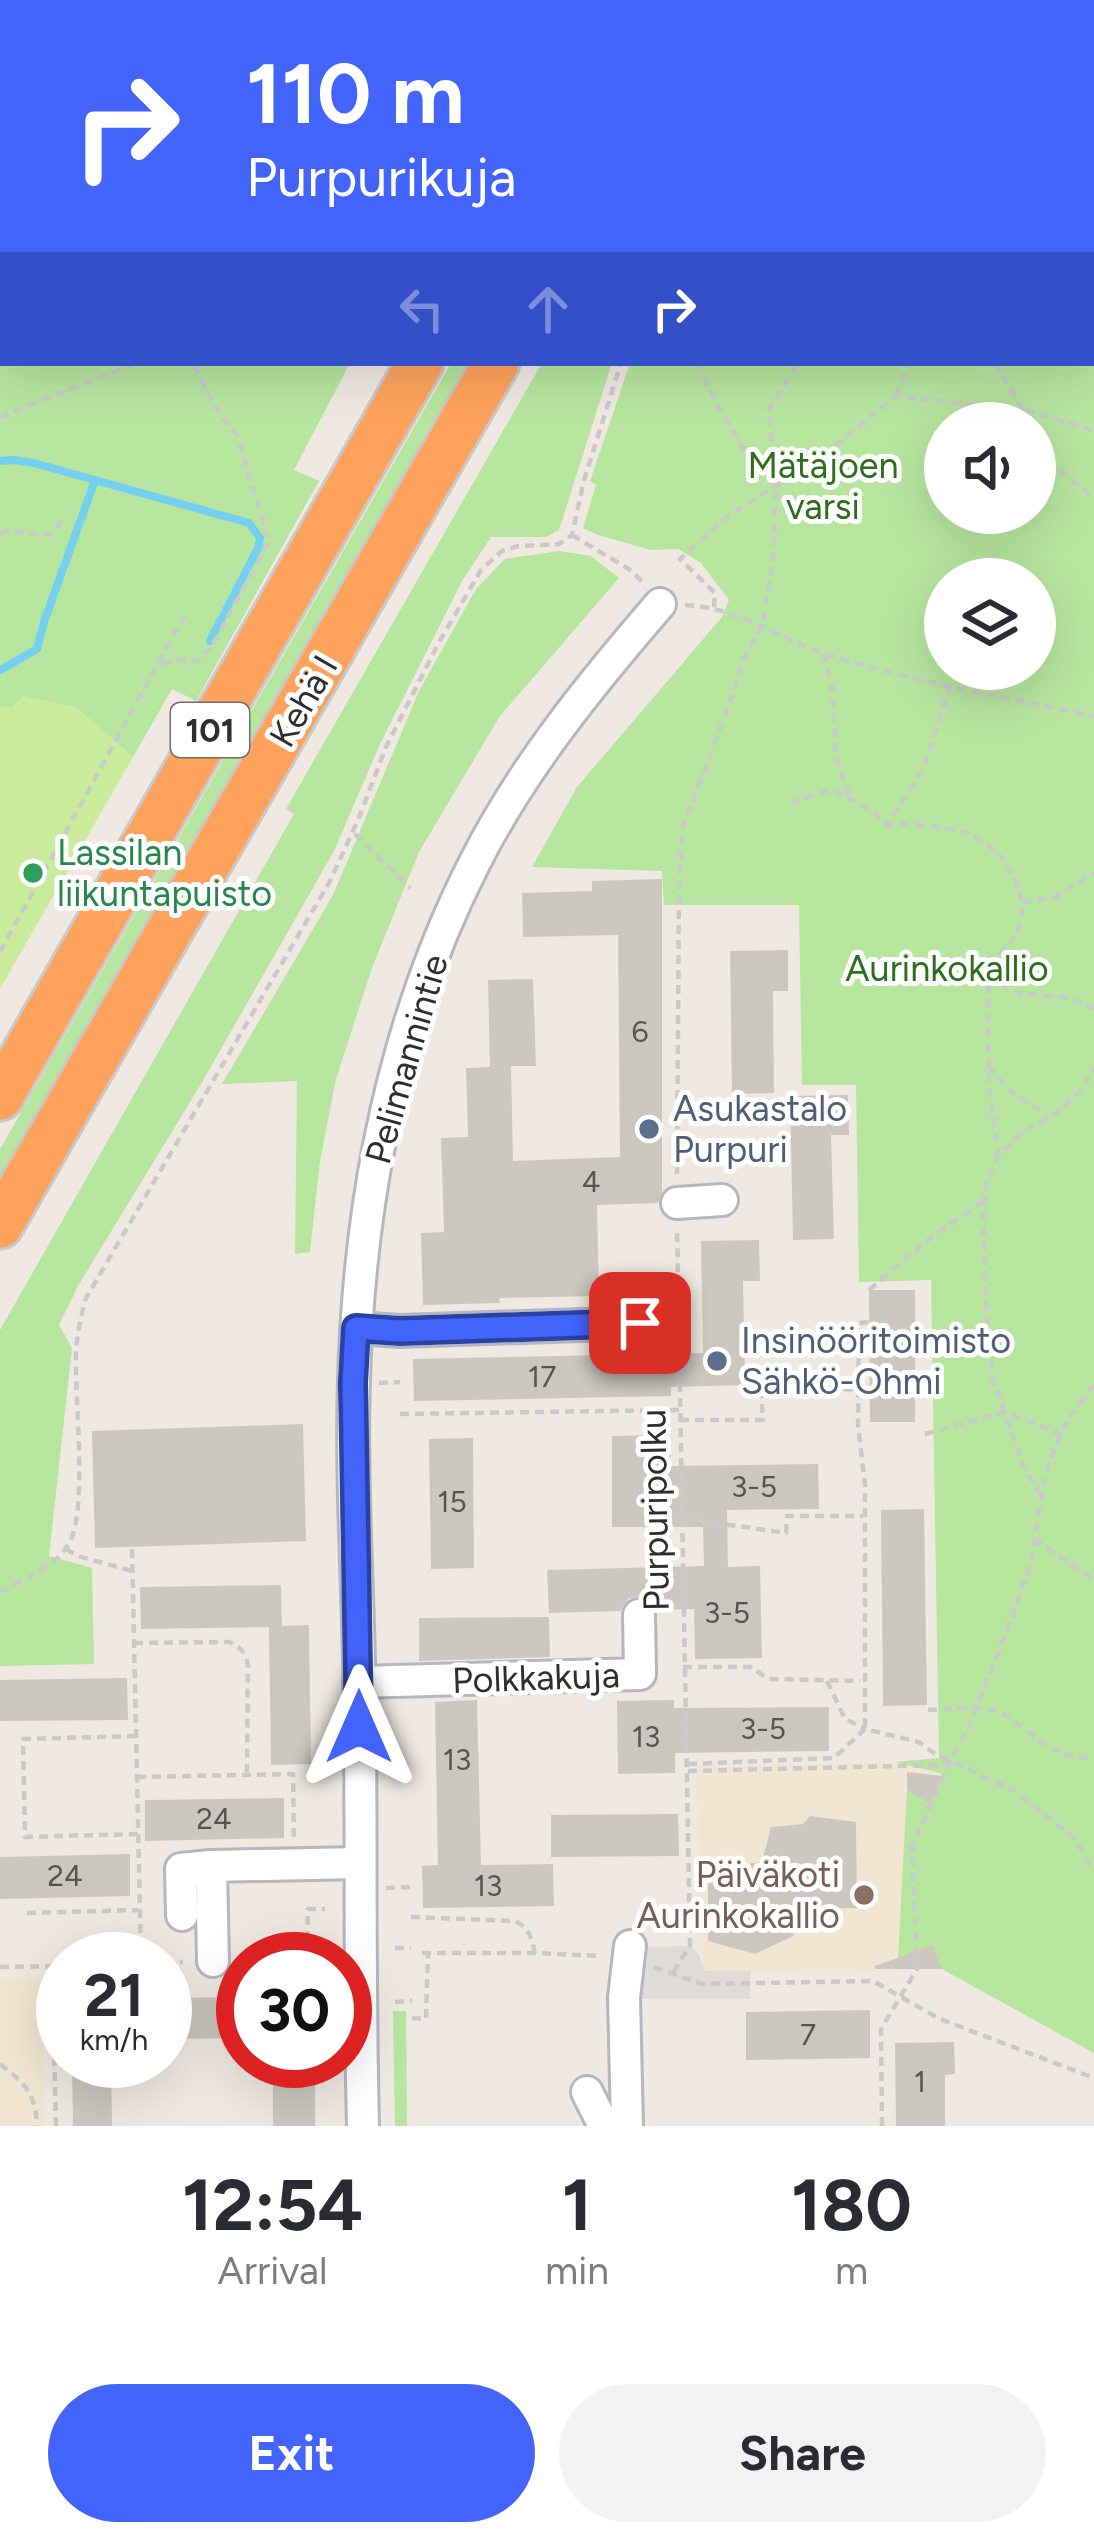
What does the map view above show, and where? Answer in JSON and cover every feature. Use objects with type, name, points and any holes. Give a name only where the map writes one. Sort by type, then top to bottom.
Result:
[{"type":"highway","name":"Kehä I","points":[[0,1097],[418,366]]},
{"type":"highway","name":"Kehä I","points":[[0,1225],[494,366]]},
{"type":"street","name":"Pelimannintie","points":[[363,2126],[353,1383],[379,1135],[436,948],[476,860],[566,717],[660,604]]},
{"type":"street","points":[[677,1203],[722,1200]]},
{"type":"street","points":[[356,1328],[400,1331],[640,1323]]},
{"type":"street","name":"Polkkakuja","points":[[359,1682],[640,1674],[639,1615]]},
{"type":"street","points":[[182,1915],[182,1869],[359,1863]]},
{"type":"street","points":[[211,1867],[213,1961]]},
{"type":"street","points":[[627,2126],[624,1997],[630,1953]]},
{"type":"street","points":[[587,2092],[604,2126]]},
{"type":"path","points":[[0,417],[128,366]]},
{"type":"path","points":[[159,665],[176,659],[197,662],[212,646],[269,542],[237,436],[194,366]]},
{"type":"path","points":[[0,1592],[52,1563],[73,1536],[79,1446],[76,1355],[86,1298],[330,881],[386,747],[481,570],[502,551],[559,544],[572,535],[620,366]]},
{"type":"path","points":[[699,366],[754,466],[776,485]]},
{"type":"path","name":"Purpuripolku","points":[[673,1972],[690,1946],[677,1203],[682,829],[735,689],[740,663],[761,626],[773,560],[776,485],[769,409],[795,366]]},
{"type":"path","points":[[714,608],[715,593],[680,559],[721,521],[825,454],[896,396],[908,366]]},
{"type":"path","points":[[997,366],[1018,402]]},
{"type":"path","points":[[896,396],[947,402]]},
{"type":"path","points":[[1056,420],[1094,431]]},
{"type":"path","points":[[1056,467],[1094,498]]},
{"type":"path","points":[[0,533],[51,536],[65,517]]},
{"type":"path","points":[[572,535],[632,571],[660,604],[714,608],[824,654],[924,679]]},
{"type":"path","points":[[0,952],[185,614]]},
{"type":"path","points":[[824,654],[832,688],[836,758],[850,799]]},
{"type":"path","points":[[890,827],[923,770],[948,690]]},
{"type":"path","points":[[973,690],[1094,716]]},
{"type":"path","points":[[791,803],[829,790],[890,827],[970,835],[988,844],[1013,874],[1022,903],[1017,932],[1003,953],[988,959],[988,1066],[998,1156]]},
{"type":"path","points":[[353,832],[410,888]]},
{"type":"path","points":[[1022,903],[1054,897],[1094,873]]},
{"type":"path","points":[[988,976],[1018,994],[1064,997],[1094,1008]]},
{"type":"path","points":[[988,1066],[1009,1090],[1049,1117]]},
{"type":"path","points":[[1041,1495],[1024,1467],[993,1378],[984,1201],[998,1156],[1084,1087],[1094,1067]]},
{"type":"path","points":[[869,1290],[934,1235],[984,1201]]},
{"type":"path","points":[[688,1767],[834,1758],[865,1729],[865,1485],[858,1425],[859,1323],[869,1322]]},
{"type":"path","points":[[882,2126],[881,2029],[917,1969],[912,1846],[977,1707],[1031,1562],[1045,1477],[1061,1434],[1094,1384]]},
{"type":"path","points":[[680,1420],[763,1420],[761,1391],[870,1390]]},
{"type":"path","points":[[400,1414],[680,1410]]},
{"type":"path","points":[[925,1434],[1004,1412],[1061,1434]]},
{"type":"path","points":[[681,1518],[786,1533],[787,1516],[863,1516]]},
{"type":"path","points":[[1034,1539],[1094,1580]]},
{"type":"path","points":[[66,1549],[90,1561],[132,1571]]},
{"type":"path","points":[[132,1549],[140,1932]]},
{"type":"path","points":[[134,1642],[229,1642],[238,1646],[246,1656],[247,1774]]},
{"type":"path","points":[[683,1667],[750,1667],[769,1679],[863,1682]]},
{"type":"path","points":[[827,1681],[845,1718],[865,1729],[919,1742],[1016,1791],[1074,1838],[1094,1871]]},
{"type":"path","points":[[928,1710],[977,1707],[1001,1713],[1033,1738],[1077,1760],[1094,1757]]},
{"type":"path","points":[[136,1736],[23,1739],[23,1759],[25,1837],[138,1834]]},
{"type":"path","points":[[688,1767],[940,1765],[951,1759]]},
{"type":"path","points":[[137,1777],[293,1774],[295,1864]]},
{"type":"path","points":[[308,1932],[308,1909],[326,1909]]},
{"type":"path","points":[[27,1913],[140,1910]]},
{"type":"path","points":[[411,1917],[514,1921],[525,1926],[535,1953]]},
{"type":"path","points":[[395,1948],[411,1948]]},
{"type":"path","points":[[412,2018],[426,2018],[425,1953],[617,1957],[630,1953],[702,1984],[873,1981],[940,2018],[1094,2078]]},
{"type":"path","points":[[0,1966],[36,1967]]},
{"type":"path","points":[[395,2002],[412,2001]]},
{"type":"path","points":[[0,2064],[30,2091],[37,2107],[37,2126]]},
{"type":"path","points":[[55,2088],[56,2126]]},
{"type":"shaded area","name":"Päiväkoti Aurinkokallio","points":[[895,1762],[945,1773],[1094,2053],[942,1969],[704,1972],[696,1767]]},
{"type":"shaded area","points":[[690,1946],[705,1971],[750,1971],[750,1999],[634,1999],[616,1947]]},
{"type":"shaded area","points":[[0,1978],[36,1978],[36,2088],[44,2088],[44,2126],[0,2126]]},
{"type":"green space","points":[[0,366],[348,366],[294,470],[319,481],[196,701],[172,689],[133,757],[78,709],[23,696],[13,707],[0,708]]},
{"type":"green space","points":[[449,366],[467,366],[0,1181],[0,1149]]},
{"type":"green space","points":[[540,366],[611,366],[559,530],[546,537],[491,537],[462,581],[380,744],[334,851],[59,1325],[72,1348],[49,1556],[92,1568],[94,1664],[0,1666],[0,1330],[294,814],[286,809]]},
{"type":"green space","name":"Aurinkokallio","points":[[629,366],[1094,366],[1094,2053],[942,1969],[933,1945],[898,1958],[907,1790],[931,1803],[944,1774],[895,1762],[939,1758],[931,1280],[859,1282],[856,1085],[802,1085],[799,905],[664,905],[662,871],[532,867],[577,787],[722,617],[729,600],[701,563],[678,549],[651,550],[583,528],[596,485],[590,481]]},
{"type":"green space","points":[[559,551],[591,556],[619,578],[500,716],[419,852],[372,968],[336,1079],[320,1161],[310,1252],[295,1254],[297,1081],[222,1084],[333,895],[419,691],[476,589],[505,559]]},
{"type":"green space","name":"Lassilan liikuntapuisto","points":[[23,696],[76,707],[133,757],[0,989],[0,708],[13,707]]},
{"type":"green space","points":[[393,2011],[406,2011],[407,2126],[395,2126]]},
{"type":"building","points":[[662,879],[662,1192],[658,1203],[597,1205],[599,1296],[423,1305],[421,1233],[444,1232],[441,1138],[468,1137],[466,1068],[490,1067],[488,980],[533,979],[536,1066],[511,1066],[513,1161],[620,1157],[618,935],[523,937],[522,893],[592,891],[592,881]]},
{"type":"building","points":[[788,950],[788,991],[773,991],[774,1093],[732,1094],[730,951]]},
{"type":"building","points":[[848,1095],[849,1135],[831,1135],[834,1239],[793,1240],[790,1096]]},
{"type":"building","points":[[759,1240],[760,1281],[743,1281],[745,1385],[671,1387],[671,1396],[414,1401],[413,1359],[703,1353],[701,1241]]},
{"type":"building","points":[[869,1290],[915,1290],[915,1422],[870,1422]]},
{"type":"building","points":[[303,1424],[306,1541],[95,1548],[92,1431]]},
{"type":"building","points":[[669,1435],[670,1466],[818,1464],[819,1509],[727,1510],[728,1567],[760,1566],[762,1658],[695,1659],[694,1609],[657,1610],[640,1596],[628,1599],[620,1611],[549,1613],[547,1570],[704,1566],[703,1527],[612,1527],[612,1436]]},
{"type":"building","points":[[473,1438],[474,1568],[431,1569],[429,1439]]},
{"type":"building","points":[[924,1509],[927,1705],[883,1706],[881,1510]]},
{"type":"building","points":[[281,1585],[282,1626],[309,1625],[311,1764],[271,1765],[269,1627],[141,1629],[140,1587]]},
{"type":"building","points":[[549,1617],[550,1657],[419,1661],[419,1618]]},
{"type":"building","points":[[127,1678],[128,1720],[0,1721],[0,1680]]},
{"type":"building","points":[[477,1700],[481,1865],[553,1864],[554,1906],[423,1908],[422,1866],[438,1865],[435,1702]]},
{"type":"building","points":[[674,1700],[674,1708],[829,1707],[829,1751],[675,1753],[675,1773],[618,1774],[617,1701]]},
{"type":"building","points":[[907,1772],[943,1776],[931,1804],[907,1790]]},
{"type":"building","points":[[284,1798],[284,1838],[145,1841],[145,1800]]},
{"type":"building","points":[[678,1814],[679,1856],[551,1857],[551,1815]]},
{"type":"building","points":[[810,1816],[856,1822],[857,1908],[801,1908],[793,1936],[755,1954],[708,1941],[708,1869],[762,1862],[771,1827],[803,1824]]},
{"type":"building","points":[[130,1854],[130,1896],[0,1899],[0,1857]]},
{"type":"building","points":[[933,1945],[942,1969],[875,1969],[875,1966]]},
{"type":"building","points":[[216,1997],[216,2038],[192,2039],[192,1998]]},
{"type":"building","points":[[870,2010],[870,2058],[746,2060],[746,2012]]},
{"type":"building","points":[[954,2042],[955,2074],[945,2075],[945,2126],[896,2126],[895,2043]]},
{"type":"building","points":[[72,2088],[111,2088],[112,2126],[73,2126]]},
{"type":"building","points":[[273,2088],[315,2088],[315,2126],[273,2126]]},
{"type":"waterway","points":[[0,461],[34,463],[249,523],[260,538],[258,548],[210,641]]},
{"type":"waterway","points":[[0,670],[37,649],[95,480]]},
{"type":"place","name":"Lassilan liikuntapuisto","points":[[33,873]]},
{"type":"place","name":"Asukastalo Purpuri","points":[[649,1129]]},
{"type":"place","name":"Insinööritoimisto Sähkö-Ohmi","points":[[717,1361]]},
{"type":"place","name":"Päiväkoti Aurinkokallio","points":[[864,1895]]},
{"type":"route","points":[[359,1727],[356,1328],[400,1331],[640,1323]]},
{"type":"park label","name":"Mätäjoen varsi","points":[[823,486]]}]
